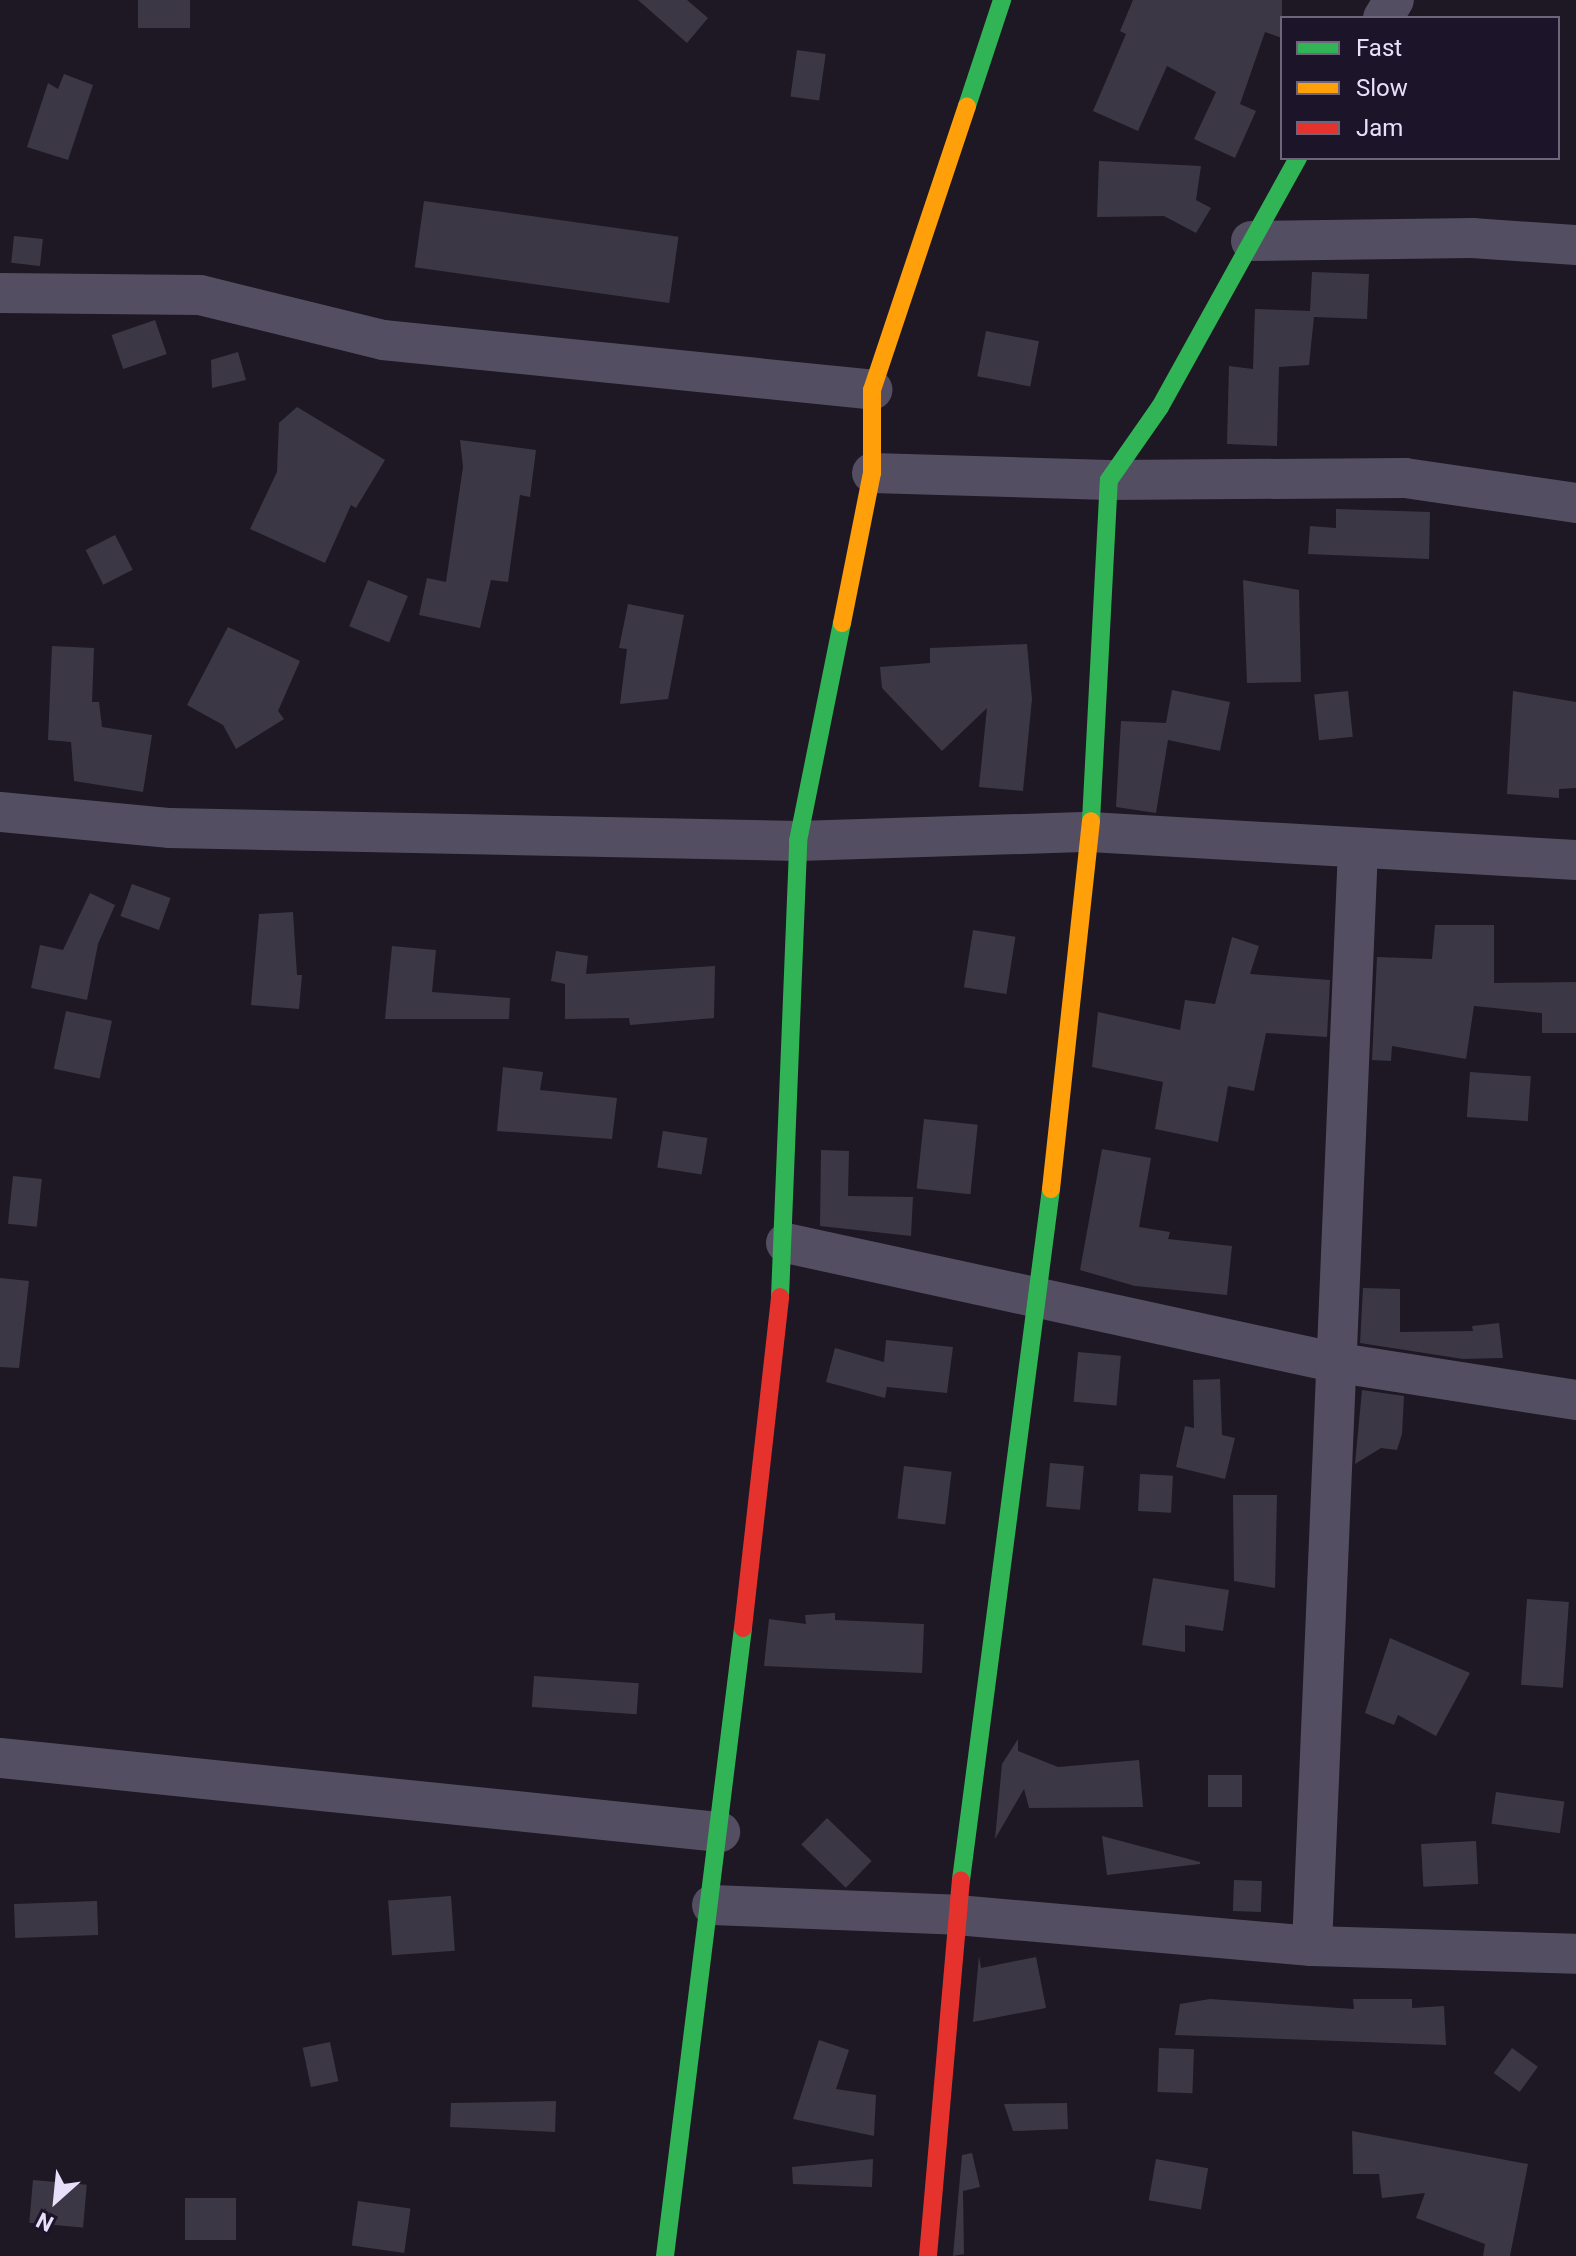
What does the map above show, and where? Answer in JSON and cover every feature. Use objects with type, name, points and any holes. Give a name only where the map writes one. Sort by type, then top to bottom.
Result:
[{"type":"street","points":[[665,2256],[712,1905],[786,1243],[798,841],[872,473],[872,390],[1002,0]]},
{"type":"street","points":[[928,2256],[957,1915],[1037,1295],[1090,832],[1109,480],[1160,407],[1297,160]]},
{"type":"street","points":[[1251,241],[1472,238],[1576,245]]},
{"type":"street","points":[[0,293],[200,295],[383,340],[872,390]]},
{"type":"street","points":[[872,473],[1109,480],[1405,478],[1576,503]]},
{"type":"street","points":[[0,812],[170,828],[798,841],[1090,832],[1358,850],[1576,860]]},
{"type":"street","points":[[1312,1946],[1333,1362],[1358,850]]},
{"type":"street","points":[[786,1243],[1037,1295],[1333,1362],[1576,1400]]},
{"type":"street","points":[[0,1758],[720,1832]]},
{"type":"street","points":[[712,1905],[957,1915],[1312,1946],[1576,1954]]},
{"type":"building","points":[[138,0],[190,0],[190,28],[138,28]]},
{"type":"building","points":[[638,0],[687,0],[708,18],[687,43]]},
{"type":"building","points":[[1133,0],[1282,0],[1280,37],[1265,32],[1240,104],[1256,111],[1235,158],[1194,139],[1216,92],[1167,66],[1138,131],[1093,111],[1126,34],[1120,31]]},
{"type":"building","points":[[797,50],[826,54],[819,101],[790,97]]},
{"type":"building","points":[[64,74],[93,85],[68,160],[27,147],[48,83],[58,89]]},
{"type":"building","points":[[1099,161],[1201,166],[1196,200],[1211,208],[1196,233],[1164,216],[1097,217]]},
{"type":"building","points":[[424,201],[678,237],[669,303],[415,267]]},
{"type":"building","points":[[14,236],[43,239],[40,266],[11,263]]},
{"type":"building","points":[[1312,272],[1369,274],[1367,319],[1314,317],[1309,365],[1279,367],[1277,446],[1227,444],[1229,366],[1253,369],[1255,309],[1310,311]]},
{"type":"building","points":[[155,320],[167,354],[123,369],[112,335]]},
{"type":"building","points":[[986,331],[1039,341],[1030,386],[977,376]]},
{"type":"building","points":[[238,352],[246,380],[212,388],[211,360]]},
{"type":"building","points":[[297,407],[385,460],[356,508],[351,505],[325,563],[250,529],[277,472],[279,423]]},
{"type":"building","points":[[460,440],[536,450],[530,497],[520,495],[508,582],[491,580],[480,628],[419,615],[427,578],[446,582],[463,467]]},
{"type":"building","points":[[1336,509],[1430,512],[1429,559],[1308,554],[1310,526],[1336,528]]},
{"type":"building","points":[[115,535],[133,570],[103,585],[86,550]]},
{"type":"building","points":[[368,580],[408,596],[389,642],[349,626]]},
{"type":"building","points":[[1243,580],[1299,590],[1301,682],[1247,683]]},
{"type":"building","points":[[628,604],[684,615],[668,699],[620,704],[627,649],[619,648]]},
{"type":"building","points":[[228,627],[300,661],[278,711],[284,719],[236,749],[223,725],[187,705]]},
{"type":"building","points":[[1027,644],[1032,699],[1023,791],[979,787],[987,708],[942,751],[882,688],[880,667],[930,663],[930,648]]},
{"type":"building","points":[[52,646],[94,648],[92,702],[99,702],[102,727],[152,735],[143,792],[74,781],[71,742],[48,740]]},
{"type":"building","points":[[1172,690],[1230,702],[1220,751],[1168,740],[1156,813],[1116,807],[1121,721],[1166,723]]},
{"type":"building","points":[[1348,691],[1353,737],[1319,740],[1314,695]]},
{"type":"building","points":[[1513,691],[1576,702],[1576,788],[1559,789],[1559,798],[1507,794]]},
{"type":"building","points":[[132,884],[171,898],[159,930],[120,916]]},
{"type":"building","points":[[90,893],[115,905],[98,944],[87,1000],[31,988],[40,945],[63,950]]},
{"type":"building","points":[[293,912],[297,975],[302,975],[299,1009],[251,1005],[259,914]]},
{"type":"building","points":[[1435,925],[1494,925],[1494,983],[1576,982],[1576,1033],[1542,1033],[1542,1013],[1474,1006],[1466,1059],[1392,1046],[1391,1061],[1372,1060],[1377,957],[1432,959]]},
{"type":"building","points":[[973,930],[1015,937],[1006,994],[964,987]]},
{"type":"building","points":[[1232,937],[1259,946],[1250,974],[1330,980],[1327,1037],[1266,1033],[1254,1091],[1228,1086],[1218,1142],[1155,1129],[1163,1082],[1092,1067],[1098,1012],[1180,1030],[1185,1000],[1215,1004]]},
{"type":"building","points":[[392,946],[436,950],[432,992],[510,998],[509,1019],[385,1019]]},
{"type":"building","points":[[556,951],[588,956],[586,974],[715,966],[714,1018],[630,1025],[629,1018],[565,1019],[565,984],[551,981]]},
{"type":"building","points":[[66,1011],[112,1021],[100,1078],[54,1069]]},
{"type":"building","points":[[503,1067],[543,1072],[540,1090],[617,1098],[612,1139],[497,1131]]},
{"type":"building","points":[[1470,1072],[1531,1076],[1528,1121],[1467,1117]]},
{"type":"building","points":[[924,1119],[978,1125],[970,1194],[917,1189]]},
{"type":"building","points":[[663,1131],[707,1138],[702,1175],[657,1168]]},
{"type":"building","points":[[1102,1149],[1151,1158],[1139,1227],[1170,1232],[1168,1239],[1232,1246],[1227,1295],[1135,1286],[1080,1270]]},
{"type":"building","points":[[821,1150],[849,1151],[848,1196],[913,1197],[911,1236],[820,1226]]},
{"type":"building","points":[[13,1176],[42,1179],[37,1227],[8,1224]]},
{"type":"building","points":[[0,1278],[29,1281],[19,1368],[0,1367]]},
{"type":"building","points":[[1363,1288],[1400,1289],[1400,1332],[1473,1331],[1472,1326],[1499,1323],[1503,1358],[1463,1359],[1360,1343]]},
{"type":"building","points":[[886,1340],[953,1347],[947,1393],[887,1387],[885,1398],[826,1382],[835,1348],[884,1362]]},
{"type":"building","points":[[1078,1352],[1121,1356],[1116,1406],[1074,1402]]},
{"type":"building","points":[[1220,1379],[1222,1435],[1235,1438],[1225,1479],[1176,1467],[1185,1426],[1194,1428],[1193,1380]]},
{"type":"building","points":[[1362,1390],[1404,1396],[1402,1434],[1397,1450],[1381,1448],[1355,1464]]},
{"type":"building","points":[[1050,1463],[1084,1466],[1080,1510],[1046,1507]]},
{"type":"building","points":[[904,1466],[952,1472],[945,1524],[898,1519]]},
{"type":"building","points":[[1140,1474],[1173,1476],[1171,1513],[1138,1511]]},
{"type":"building","points":[[1233,1495],[1277,1495],[1275,1588],[1234,1581]]},
{"type":"building","points":[[1153,1578],[1229,1590],[1223,1631],[1185,1625],[1185,1652],[1142,1645]]},
{"type":"building","points":[[1527,1599],[1569,1602],[1563,1688],[1521,1685]]},
{"type":"building","points":[[835,1613],[835,1620],[924,1624],[922,1673],[764,1666],[769,1619],[806,1624],[805,1615]]},
{"type":"building","points":[[1390,1638],[1470,1673],[1436,1736],[1398,1715],[1394,1725],[1365,1713]]},
{"type":"building","points":[[534,1676],[639,1683],[637,1714],[532,1707]]},
{"type":"building","points":[[1018,1739],[1018,1751],[1058,1767],[1139,1760],[1143,1807],[1029,1808],[1024,1789],[995,1839],[1002,1764]]},
{"type":"building","points":[[1208,1775],[1242,1775],[1242,1807],[1208,1807]]},
{"type":"building","points":[[1496,1792],[1564,1802],[1560,1833],[1492,1824]]},
{"type":"building","points":[[827,1818],[872,1861],[846,1888],[801,1845]]},
{"type":"building","points":[[1102,1836],[1200,1862],[1200,1864],[1107,1875]]},
{"type":"building","points":[[1476,1841],[1478,1884],[1423,1887],[1421,1844]]},
{"type":"building","points":[[1234,1880],[1262,1881],[1261,1912],[1233,1911]]},
{"type":"building","points":[[451,1896],[455,1951],[392,1955],[388,1900]]},
{"type":"building","points":[[97,1901],[98,1935],[15,1938],[14,1904]]},
{"type":"building","points":[[979,1956],[981,1968],[1036,1957],[1046,2008],[973,2022]]},
{"type":"building","points":[[1210,1999],[1354,2009],[1353,1999],[1412,1999],[1412,2008],[1444,2006],[1446,2045],[1175,2035],[1180,2004]]},
{"type":"building","points":[[819,2040],[849,2050],[836,2089],[876,2095],[874,2136],[793,2119]]},
{"type":"building","points":[[330,2042],[338,2081],[311,2087],[303,2048]]},
{"type":"building","points":[[1159,2048],[1194,2049],[1192,2093],[1157,2092]]},
{"type":"building","points":[[1512,2048],[1538,2067],[1520,2092],[1494,2073]]},
{"type":"building","points":[[556,2101],[555,2132],[450,2127],[451,2103]]},
{"type":"building","points":[[1067,2103],[1068,2129],[1013,2131],[1004,2104]]},
{"type":"building","points":[[1352,2131],[1528,2164],[1510,2256],[1483,2256],[1485,2244],[1416,2218],[1425,2193],[1382,2198],[1379,2174],[1353,2174]]},
{"type":"building","points":[[972,2153],[980,2187],[963,2191],[964,2254],[953,2256],[962,2155]]},
{"type":"building","points":[[873,2159],[872,2187],[793,2184],[792,2167]]},
{"type":"building","points":[[1156,2159],[1208,2168],[1201,2210],[1149,2200]]},
{"type":"building","points":[[33,2180],[87,2185],[83,2228],[29,2223]]},
{"type":"building","points":[[185,2198],[236,2198],[236,2240],[185,2240]]},
{"type":"building","points":[[358,2201],[410,2208],[404,2253],[352,2246]]},
{"type":"traffic: fast","points":[[967,106],[1002,0]]},
{"type":"traffic: fast","points":[[1091,821],[1109,480],[1160,407],[1297,160]]},
{"type":"traffic: fast","points":[[780,1297],[798,841],[842,623]]},
{"type":"traffic: fast","points":[[961,1880],[1051,1189]]},
{"type":"traffic: fast","points":[[665,2256],[743,1628]]},
{"type":"traffic: slow","points":[[842,623],[872,473],[872,390],[967,106]]},
{"type":"traffic: slow","points":[[1051,1189],[1091,821]]},
{"type":"traffic: jam","points":[[743,1628],[780,1297]]},
{"type":"traffic: jam","points":[[928,2256],[961,1880]]}]
